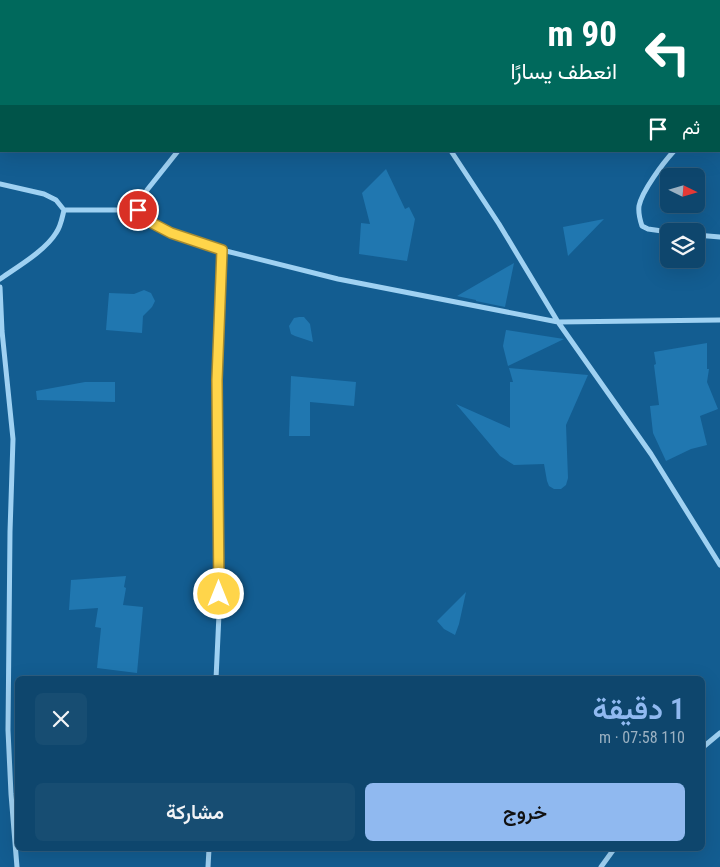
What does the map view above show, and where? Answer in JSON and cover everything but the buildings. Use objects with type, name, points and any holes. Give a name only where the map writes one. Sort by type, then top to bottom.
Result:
[{"type":"street","points":[[138,210],[147,190],[177,152]]},
{"type":"street","points":[[451,152],[499,224],[558,322],[651,454],[720,565]]},
{"type":"street","points":[[660,231],[642,226],[638,216],[639,205],[653,178],[673,152]]},
{"type":"street","points":[[0,184],[44,194],[56,200],[64,210]]},
{"type":"street","points":[[64,210],[138,210],[150,222],[171,233],[222,250],[338,279],[558,322],[720,320]]},
{"type":"street","points":[[0,279],[40,250],[56,234],[64,210]]},
{"type":"street","points":[[705,236],[720,237]]},
{"type":"street","points":[[216,676],[220,614],[217,380],[222,250]]},
{"type":"street","points":[[0,287],[2,331],[13,439],[8,730],[15,843]]},
{"type":"street","points":[[705,746],[720,733]]},
{"type":"street","points":[[16,851],[17,867]]},
{"type":"street","points":[[208,867],[209,851]]},
{"type":"street","points":[[601,867],[613,851]]},
{"type":"route","points":[[138,210],[150,222],[171,233],[222,250],[217,380],[219,594]]}]
